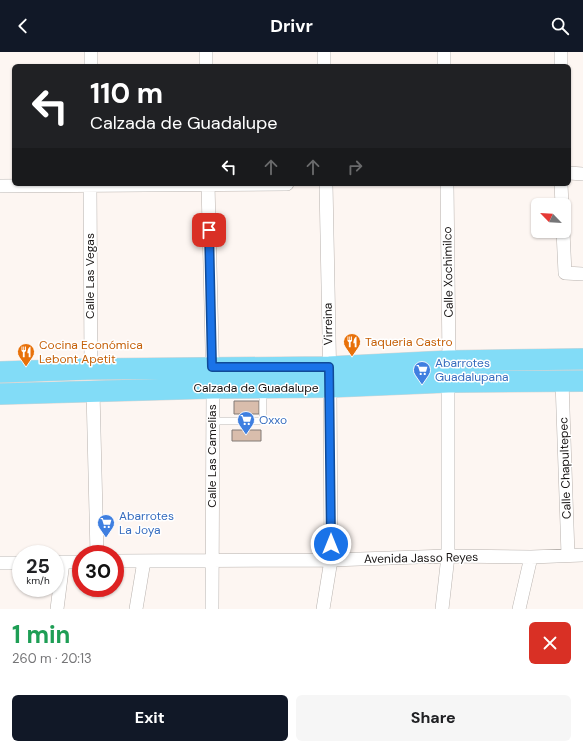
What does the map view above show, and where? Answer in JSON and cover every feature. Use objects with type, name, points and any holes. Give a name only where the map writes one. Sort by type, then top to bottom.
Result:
[{"type":"main road","name":"Calzada de Guadalupe","points":[[0,372],[212,367],[329,367],[450,361],[583,359]]},
{"type":"main road","name":"Calzada de Guadalupe","points":[[0,394],[213,388],[330,387],[448,382],[583,380]]},
{"type":"street","points":[[91,52],[91,64]]},
{"type":"street","points":[[206,52],[206,64]]},
{"type":"street","points":[[324,52],[324,64]]},
{"type":"street","points":[[444,52],[444,64]]},
{"type":"street","points":[[561,52],[561,64]]},
{"type":"street","points":[[571,173],[583,174]]},
{"type":"street","points":[[0,186],[12,186]]},
{"type":"street","name":"Calle Las Vegas","points":[[90,186],[91,369]]},
{"type":"street","name":"Calle Las Camelias","points":[[208,186],[213,388],[212,609]]},
{"type":"street","name":"Virreina","points":[[322,609],[331,560],[330,387],[326,186]]},
{"type":"street","name":"Calle Xochimilco","points":[[447,186],[450,361]]},
{"type":"street","points":[[561,186],[562,198]]},
{"type":"street","points":[[563,238],[564,273],[583,274]]},
{"type":"street","name":"Calle Chapultepec","points":[[562,381],[568,555]]},
{"type":"street","points":[[442,609],[448,556],[448,382]]},
{"type":"street","points":[[93,391],[96,545]]},
{"type":"street","name":"Avenida Jasso Reyes","points":[[124,561],[331,560],[448,556],[531,557],[583,555]]},
{"type":"street","points":[[519,609],[531,557]]},
{"type":"street","points":[[136,609],[144,561]]},
{"type":"street","points":[[0,564],[12,563]]},
{"type":"street","points":[[57,609],[58,597]]},
{"type":"lane","points":[[213,421],[263,421],[263,388]]},
{"type":"building","points":[[234,401],[259,401],[259,414],[234,414]]},
{"type":"building","name":"Oxxo","points":[[232,430],[261,430],[261,441],[232,441]]},
{"type":"place","name":"Taqueria Castro","points":[[352,357]]},
{"type":"place","name":"Cocina Económica Lebont Apetit","points":[[26,367]]},
{"type":"place","name":"Abarrotes Guadalupana","points":[[422,385]]},
{"type":"place","name":"Oxxo","points":[[246,435]]},
{"type":"place","name":"Abarrotes La Joya","points":[[106,538]]},
{"type":"route","points":[[209,230],[212,367],[329,367],[331,544]]}]
